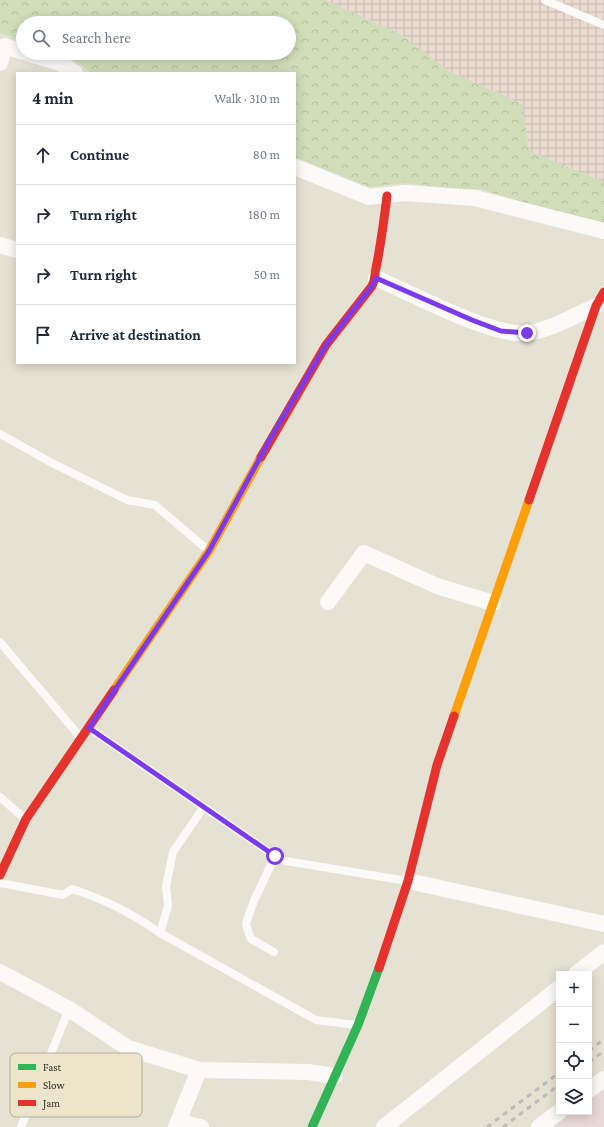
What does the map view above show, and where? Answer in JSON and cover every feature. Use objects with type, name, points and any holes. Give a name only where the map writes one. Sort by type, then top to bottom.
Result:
[{"type":"street","points":[[0,63],[5,46],[16,50]]},
{"type":"street","points":[[53,60],[60,62],[74,72]]},
{"type":"street","points":[[296,167],[369,197],[405,193],[475,198],[604,231]]},
{"type":"street","points":[[0,875],[26,820],[209,551],[273,434],[326,345],[372,286],[376,278],[375,271],[381,246],[387,196]]},
{"type":"street","points":[[0,245],[16,250]]},
{"type":"street","points":[[376,278],[501,331],[527,333],[556,324],[596,306]]},
{"type":"street","points":[[312,1127],[358,1025],[389,939],[408,881],[437,765],[596,306],[604,292]]},
{"type":"street","points":[[328,602],[364,553],[437,586],[493,603]]},
{"type":"street","points":[[408,881],[604,924]]},
{"type":"street","points":[[580,971],[604,952]]},
{"type":"street","points":[[0,972],[69,1009],[128,1048],[199,1070],[308,1072],[335,1076]]},
{"type":"street","points":[[384,1127],[556,990]]},
{"type":"street","points":[[199,1070],[177,1124],[201,1127]]},
{"type":"street","points":[[592,1088],[604,1079]]},
{"type":"street","points":[[539,1127],[556,1115]]},
{"type":"lane","points":[[546,0],[604,24]]},
{"type":"lane","points":[[0,434],[52,463],[127,500],[155,505],[209,551]]},
{"type":"lane","points":[[0,642],[81,738]]},
{"type":"lane","points":[[89,728],[203,808],[275,856],[286,861],[408,881]]},
{"type":"lane","points":[[0,797],[26,820]]},
{"type":"lane","points":[[160,933],[168,906],[166,886],[173,852],[203,808]]},
{"type":"lane","points":[[274,952],[251,939],[246,925],[254,902],[275,856]]},
{"type":"lane","points":[[0,883],[63,895],[72,889],[90,895],[137,917],[160,933],[210,959],[316,1020],[358,1025]]},
{"type":"lane","points":[[51,1053],[69,1009]]},
{"type":"lane","points":[[21,1127],[25,1117]]},
{"type":"shaded area","points":[[325,0],[604,0],[604,182],[529,151],[522,104],[449,71],[400,34]]},
{"type":"shaded area","points":[[604,1088],[604,1127],[554,1127],[570,1115],[592,1115],[592,1098]]},
{"type":"green space","points":[[0,0],[325,0],[400,34],[449,71],[522,104],[529,151],[604,182],[604,227],[480,189],[458,189],[406,183],[369,187],[296,157],[296,72],[90,72],[75,60],[296,60],[296,16],[16,16],[16,38],[0,33]]},
{"type":"railway","points":[[592,1049],[604,1039]]},
{"type":"railway","points":[[592,1060],[604,1051]]},
{"type":"railway","points":[[487,1127],[556,1075]]},
{"type":"railway","points":[[503,1127],[556,1087]]},
{"type":"traffic: fast","points":[[312,1127],[358,1025],[379,968]]},
{"type":"traffic: slow","points":[[114,690],[209,551],[261,457]]},
{"type":"traffic: slow","points":[[454,716],[529,500]]},
{"type":"traffic: jam","points":[[261,457],[326,345],[372,286],[384,223],[387,196]]},
{"type":"traffic: jam","points":[[529,500],[596,306],[604,292]]},
{"type":"traffic: jam","points":[[0,875],[26,819],[114,690]]},
{"type":"traffic: jam","points":[[379,968],[408,881],[437,765],[454,716]]},
{"type":"route","points":[[275,856],[203,808],[89,728],[209,551],[273,434],[326,345],[372,286],[376,278],[501,331],[527,333]]}]
